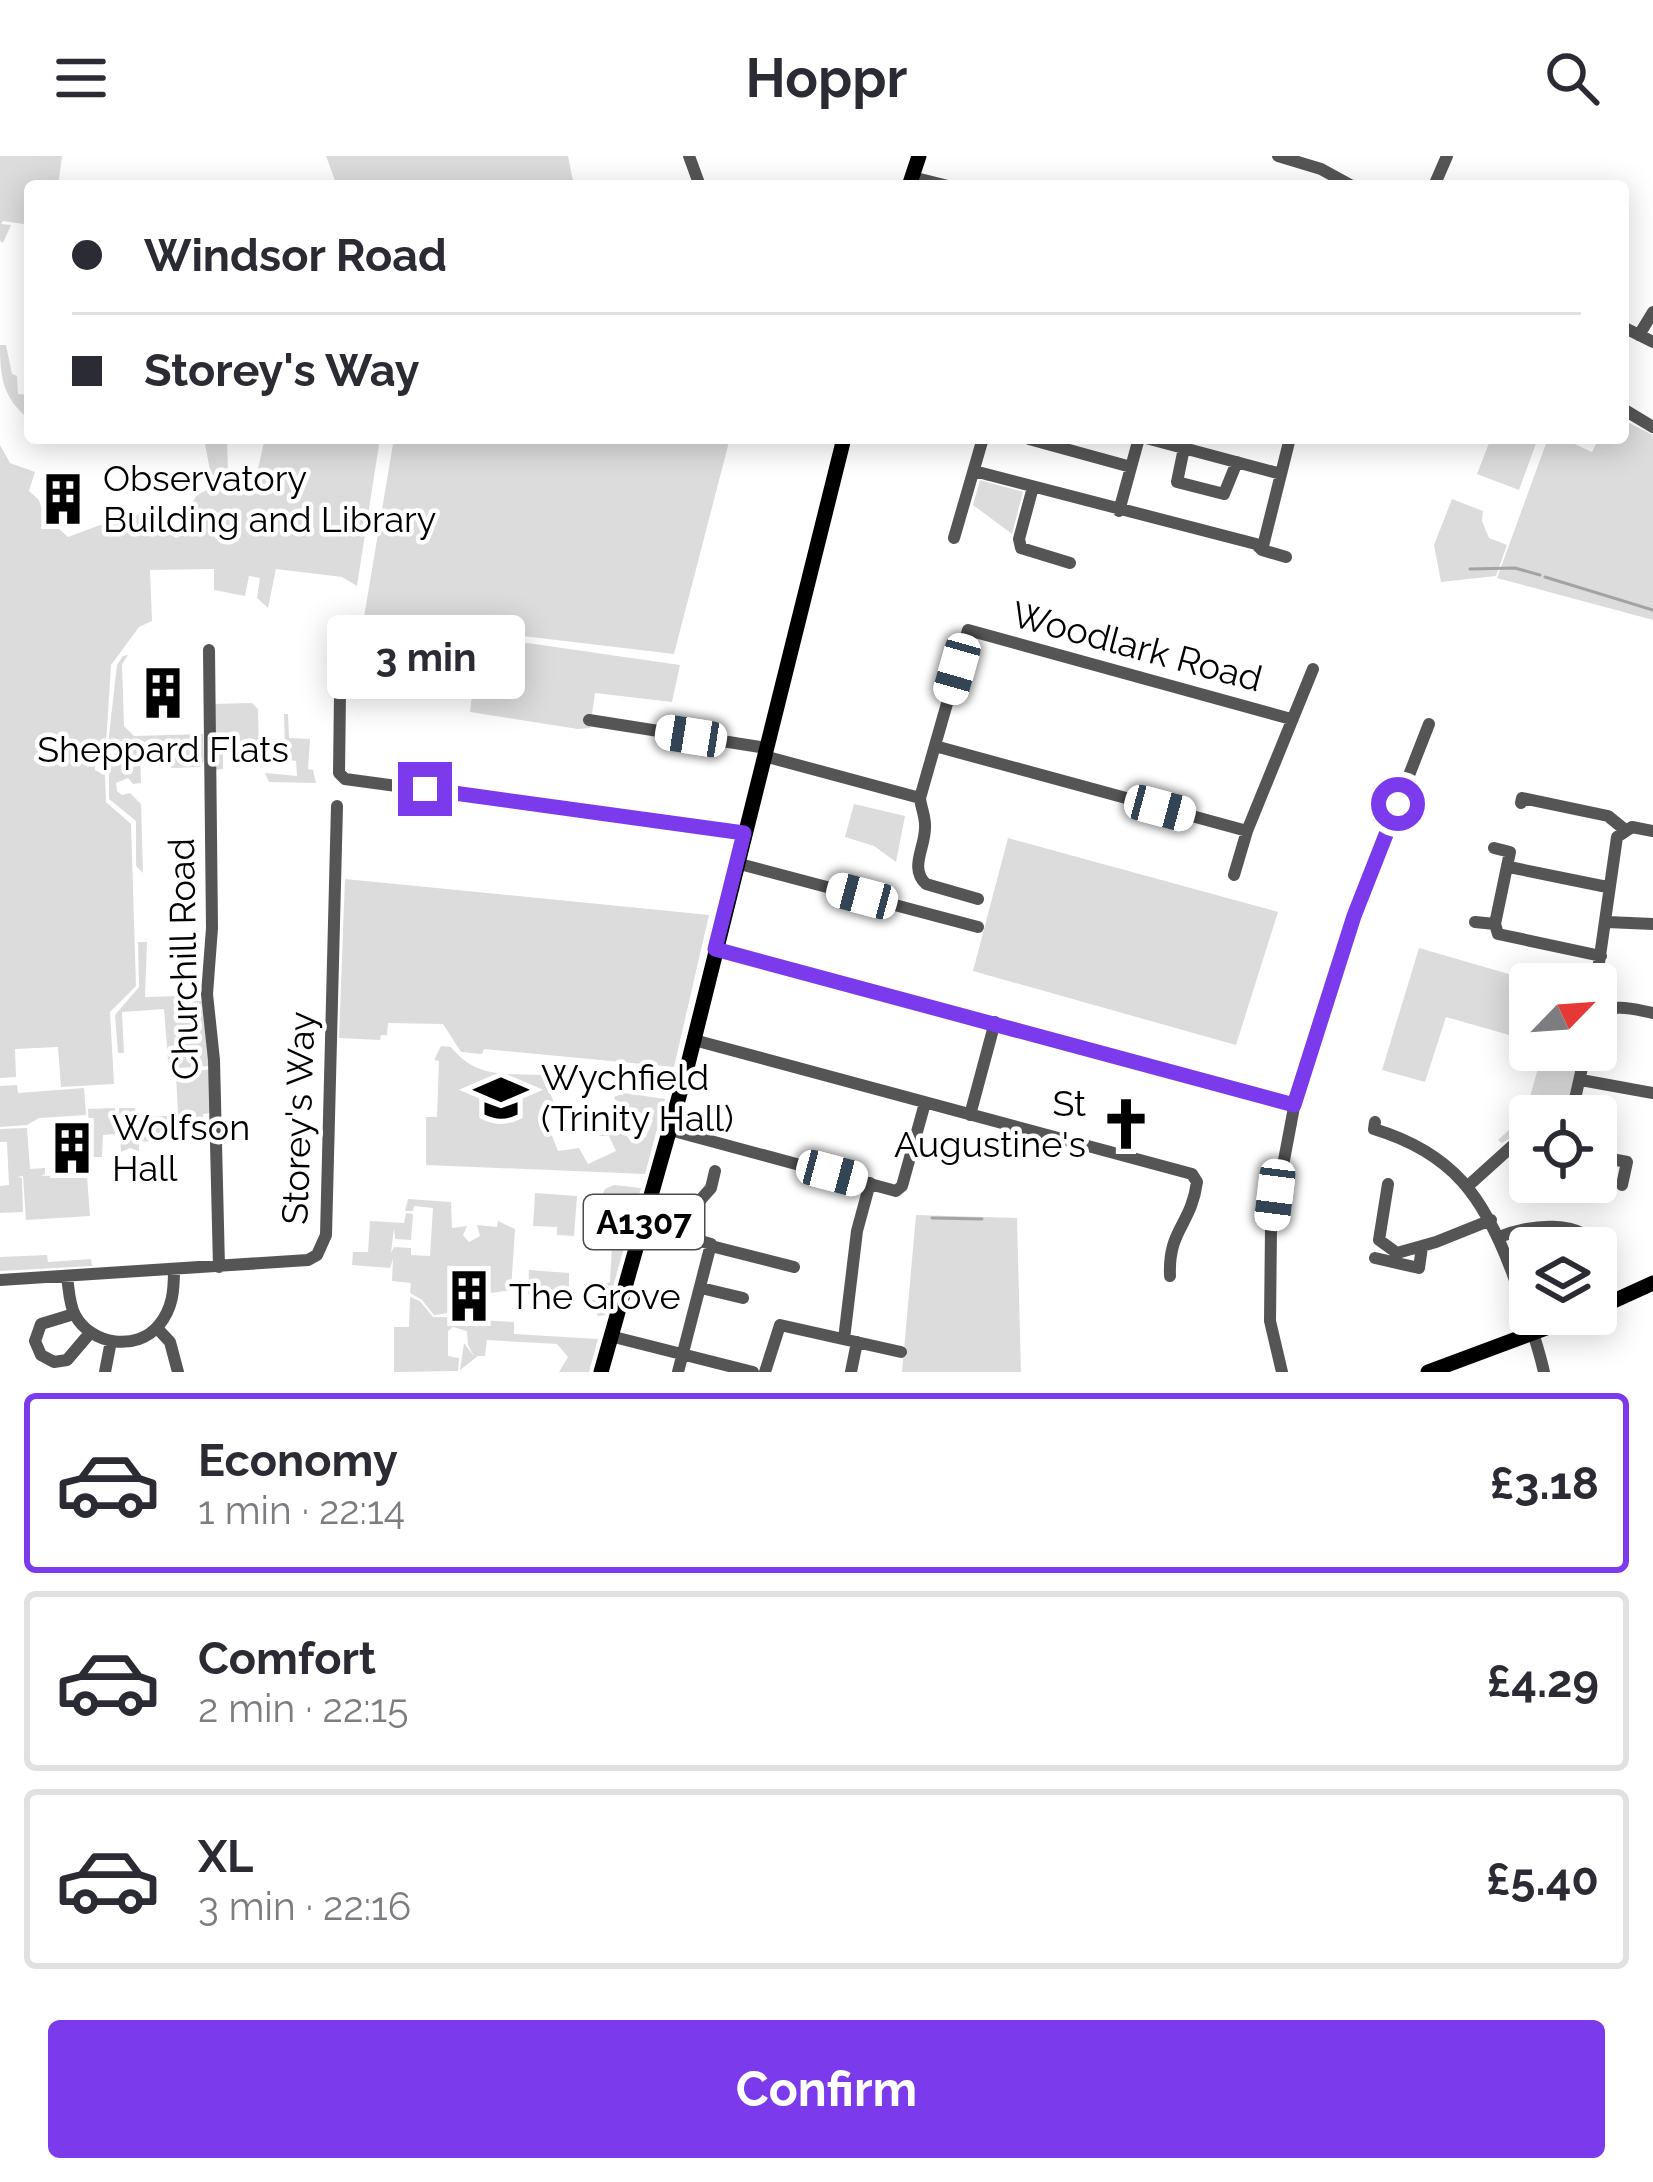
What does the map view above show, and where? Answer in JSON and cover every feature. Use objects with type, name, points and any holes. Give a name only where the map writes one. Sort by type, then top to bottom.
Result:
[{"type":"main road","name":"A1307","points":[[601,1372],[694,1040],[842,444]]},
{"type":"main road","points":[[1617,1299],[1653,1283]]},
{"type":"main road","points":[[1428,1372],[1532,1335]]},
{"type":"street","points":[[1278,156],[1341,180]]},
{"type":"street","points":[[1639,335],[1651,316]]},
{"type":"street","points":[[1629,330],[1653,342]]},
{"type":"street","points":[[954,538],[981,444]]},
{"type":"street","points":[[1036,444],[1131,467]]},
{"type":"street","points":[[1119,512],[1140,444]]},
{"type":"street","points":[[1167,444],[1281,474]]},
{"type":"street","points":[[1262,550],[1289,444]]},
{"type":"street","points":[[1184,448],[1177,482],[1224,494],[1237,462]]},
{"type":"street","points":[[974,471],[1256,544],[1286,556]]},
{"type":"street","points":[[1033,487],[1019,539],[1021,548],[1070,563]]},
{"type":"street","name":"Woodlark Road","points":[[935,746],[968,630],[1291,719]]},
{"type":"street","name":"Churchill Road","points":[[208,650],[212,928],[207,994],[214,1060],[219,1267]]},
{"type":"street","points":[[1234,875],[1247,831],[1313,670]]},
{"type":"street","points":[[340,693],[339,772],[345,778],[744,833]]},
{"type":"street","points":[[589,720],[765,752],[920,798]]},
{"type":"street","points":[[1282,1372],[1270,1321],[1271,1229],[1294,1105],[1354,916],[1430,724]]},
{"type":"street","points":[[978,899],[919,878],[926,827],[920,798],[935,746],[1247,831]]},
{"type":"street","points":[[1521,803],[1522,798],[1608,816],[1624,830]]},
{"type":"street","name":"Storey's Way","points":[[0,1280],[317,1256],[326,1235],[337,806]]},
{"type":"street","points":[[1600,963],[1617,837],[1637,826],[1653,831]]},
{"type":"street","points":[[1494,848],[1510,852],[1495,924],[1498,934],[1601,956]]},
{"type":"street","points":[[736,863],[978,927]]},
{"type":"street","points":[[1509,867],[1607,887]]},
{"type":"street","points":[[1475,922],[1495,924]]},
{"type":"street","points":[[1607,922],[1653,924]]},
{"type":"street","points":[[715,949],[1294,1105]]},
{"type":"street","points":[[1617,1009],[1653,1013]]},
{"type":"street","points":[[970,1115],[995,1022]]},
{"type":"street","points":[[694,1040],[1192,1174],[1197,1182],[1190,1215],[1170,1244],[1170,1276]]},
{"type":"street","points":[[1576,1095],[1582,1071]]},
{"type":"street","points":[[1580,1080],[1653,1093]]},
{"type":"street","points":[[670,1130],[896,1191],[902,1186],[926,1103]]},
{"type":"street","points":[[1375,1122],[1374,1129],[1432,1153],[1469,1185],[1491,1220],[1509,1266]]},
{"type":"street","points":[[1469,1185],[1509,1149]]},
{"type":"street","points":[[1617,1160],[1627,1162],[1622,1185]]},
{"type":"street","points":[[687,1235],[695,1206],[711,1188],[716,1171]]},
{"type":"street","points":[[851,1372],[857,1231],[870,1183]]},
{"type":"street","points":[[1388,1184],[1379,1240],[1396,1253],[1491,1220]]},
{"type":"street","points":[[643,1224],[794,1268]]},
{"type":"street","points":[[1498,1237],[1509,1234]]},
{"type":"street","points":[[678,1372],[710,1244]]},
{"type":"street","points":[[1375,1258],[1420,1268],[1422,1247]]},
{"type":"street","points":[[68,1276],[74,1314],[90,1333],[111,1341],[134,1341],[157,1328],[172,1301],[174,1269]]},
{"type":"street","points":[[701,1288],[743,1298]]},
{"type":"street","points":[[74,1314],[41,1324],[35,1341],[41,1355],[55,1362],[67,1360],[90,1333]]},
{"type":"street","points":[[765,1372],[780,1325],[901,1352]]},
{"type":"street","points":[[157,1328],[170,1342],[178,1372]]},
{"type":"street","points":[[1535,1335],[1544,1372]]},
{"type":"street","points":[[610,1336],[753,1372]]},
{"type":"street","points":[[105,1372],[111,1341]]},
{"type":"shaded area","points":[[0,156],[62,156],[59,180],[24,180],[24,224],[3,221],[1,224],[11,225],[3,243],[0,241]]},
{"type":"shaded area","points":[[326,156],[568,156],[573,180],[335,180]]},
{"type":"shaded area","points":[[0,345],[6,345],[18,394],[24,394],[24,414],[5,387]]},
{"type":"shaded area","points":[[1629,423],[1653,435],[1653,620],[1497,578],[1546,444],[1575,444],[1592,452],[1596,444],[1629,444]]},
{"type":"shaded area","points":[[205,444],[227,444],[228,474],[256,478],[264,444],[379,444],[357,586],[342,577],[276,569],[268,608],[257,598],[260,578],[249,576],[245,596],[214,590],[214,569],[150,570],[152,621],[139,627],[111,665],[105,760],[95,764],[95,770],[105,775],[106,802],[131,824],[136,986],[110,1012],[114,1084],[61,1087],[58,1047],[15,1049],[16,1077],[0,1078],[0,445],[10,463],[35,472],[29,491],[39,500],[48,529],[57,527],[68,537],[127,515],[145,515],[176,538],[195,530],[187,511],[197,495],[213,487]]},
{"type":"shaded area","points":[[393,444],[728,444],[674,654],[364,617]]},
{"type":"shaded area","points":[[1489,444],[1536,444],[1519,490],[1477,474]]},
{"type":"shaded area","points":[[980,480],[1023,492],[1012,534],[973,505]]},
{"type":"shaded area","points":[[1452,499],[1483,511],[1489,538],[1507,545],[1496,576],[1441,582],[1434,545]]},
{"type":"shaded area","points":[[479,636],[680,665],[672,702],[595,693],[590,728],[578,729],[470,712]]},
{"type":"shaded area","points":[[128,655],[122,664],[124,726],[134,736],[203,734],[200,767],[171,768],[170,759],[152,762],[152,748],[140,748],[141,783],[133,784],[128,778],[116,783],[117,791],[130,793],[141,804],[143,873],[136,866],[136,821],[109,799],[109,762],[121,756],[108,744],[117,665]]},
{"type":"shaded area","points":[[252,703],[258,709],[259,752],[223,753],[223,769],[215,770],[211,704]]},
{"type":"shaded area","points":[[284,714],[288,714],[289,738],[310,739],[308,769],[313,770],[316,783],[269,782],[265,773],[297,776],[296,761],[290,760],[290,749],[285,749]]},
{"type":"shaded area","points":[[854,804],[905,816],[896,862],[874,846],[845,837]]},
{"type":"shaded area","points":[[1008,838],[1278,912],[1236,1045],[973,971]]},
{"type":"shaded area","points":[[345,879],[709,915],[674,1067],[484,1049],[482,1054],[461,1052],[443,1024],[388,1023],[387,1035],[380,1040],[339,1038]]},
{"type":"shaded area","points":[[138,942],[147,942],[145,997],[202,1001],[211,1066],[178,1068],[178,1060],[168,1060],[164,1009],[122,1012],[124,1053],[118,1053],[115,1015],[139,987]]},
{"type":"shaded area","points":[[1419,948],[1509,974],[1509,1035],[1446,1017],[1425,1082],[1382,1070]]},
{"type":"shaded area","points":[[441,1046],[451,1047],[481,1069],[543,1075],[554,1103],[541,1108],[558,1151],[579,1148],[588,1164],[616,1151],[609,1136],[599,1136],[620,1127],[632,1143],[646,1137],[653,1120],[631,1107],[620,1112],[614,1097],[624,1093],[665,1099],[645,1174],[426,1165],[426,1117],[437,1117],[439,1061],[434,1060]]},
{"type":"shaded area","points":[[211,1069],[212,1113],[203,1114],[204,1135],[194,1136],[193,1129],[175,1130],[175,1140],[139,1142],[139,1151],[121,1152],[119,1108],[135,1108],[136,1118],[178,1115],[176,1074]]},
{"type":"shaded area","points":[[1537,1071],[1576,1071],[1571,1095],[1531,1095]]},
{"type":"shaded area","points":[[17,1085],[18,1093],[84,1088],[86,1115],[0,1127],[0,1086]]},
{"type":"shaded area","points":[[115,1108],[116,1134],[103,1135],[102,1157],[91,1157],[88,1109]]},
{"type":"shaded area","points":[[27,1128],[30,1169],[45,1168],[41,1176],[87,1176],[90,1216],[26,1220],[23,1176],[17,1177],[22,1178],[23,1212],[0,1213],[0,1186],[9,1185],[7,1142],[0,1142],[0,1129]]},
{"type":"shaded area","points":[[614,1185],[641,1188],[605,1315],[598,1316],[590,1301],[597,1298],[598,1286],[610,1282],[614,1210],[596,1208],[605,1189]]},
{"type":"shaded area","points":[[535,1193],[577,1196],[574,1236],[557,1235],[557,1227],[533,1226]]},
{"type":"shaded area","points":[[408,1199],[451,1202],[452,1228],[467,1226],[463,1235],[469,1242],[480,1236],[477,1225],[497,1227],[498,1221],[515,1229],[511,1290],[491,1293],[481,1277],[461,1274],[449,1313],[434,1315],[410,1293],[411,1283],[392,1281],[393,1259],[390,1268],[352,1265],[353,1252],[368,1252],[370,1221],[404,1223],[406,1213],[413,1214],[411,1240],[395,1239],[394,1228],[391,1253],[394,1247],[411,1248],[411,1255],[430,1256],[433,1208],[414,1206],[413,1211],[405,1211]]},
{"type":"shaded area","points":[[916,1215],[1017,1218],[1021,1372],[902,1372]]},
{"type":"shaded area","points":[[47,1255],[48,1262],[91,1259],[92,1266],[0,1271],[0,1257]]},
{"type":"shaded area","points":[[529,1270],[569,1273],[569,1293],[528,1294]]},
{"type":"shaded area","points":[[410,1297],[433,1317],[468,1318],[481,1311],[478,1320],[514,1322],[514,1334],[598,1339],[589,1372],[559,1372],[568,1357],[557,1344],[487,1340],[485,1356],[460,1370],[464,1343],[474,1356],[467,1331],[453,1327],[448,1331],[448,1356],[459,1358],[458,1371],[394,1372],[394,1327],[409,1327]]},
{"type":"waterway","points":[[1470,569],[1515,568],[1540,575]]},
{"type":"waterway","points":[[1545,577],[1653,610]]},
{"type":"waterway","points":[[932,1218],[982,1219]]},
{"type":"place","name":"Observatory Building and Library","points":[[63,499]]},
{"type":"place","name":"Sheppard Flats","points":[[163,693]]},
{"type":"place","name":"Wychfield (Trinity Hall)","points":[[501,1098]]},
{"type":"place","name":"St Augustine's","points":[[1126,1124]]},
{"type":"place","name":"Wolfson Hall","points":[[72,1148]]},
{"type":"place","name":"The Grove","points":[[469,1296]]},
{"type":"route","points":[[425,789],[744,833],[715,949],[1294,1105],[1354,916],[1398,804]]}]
